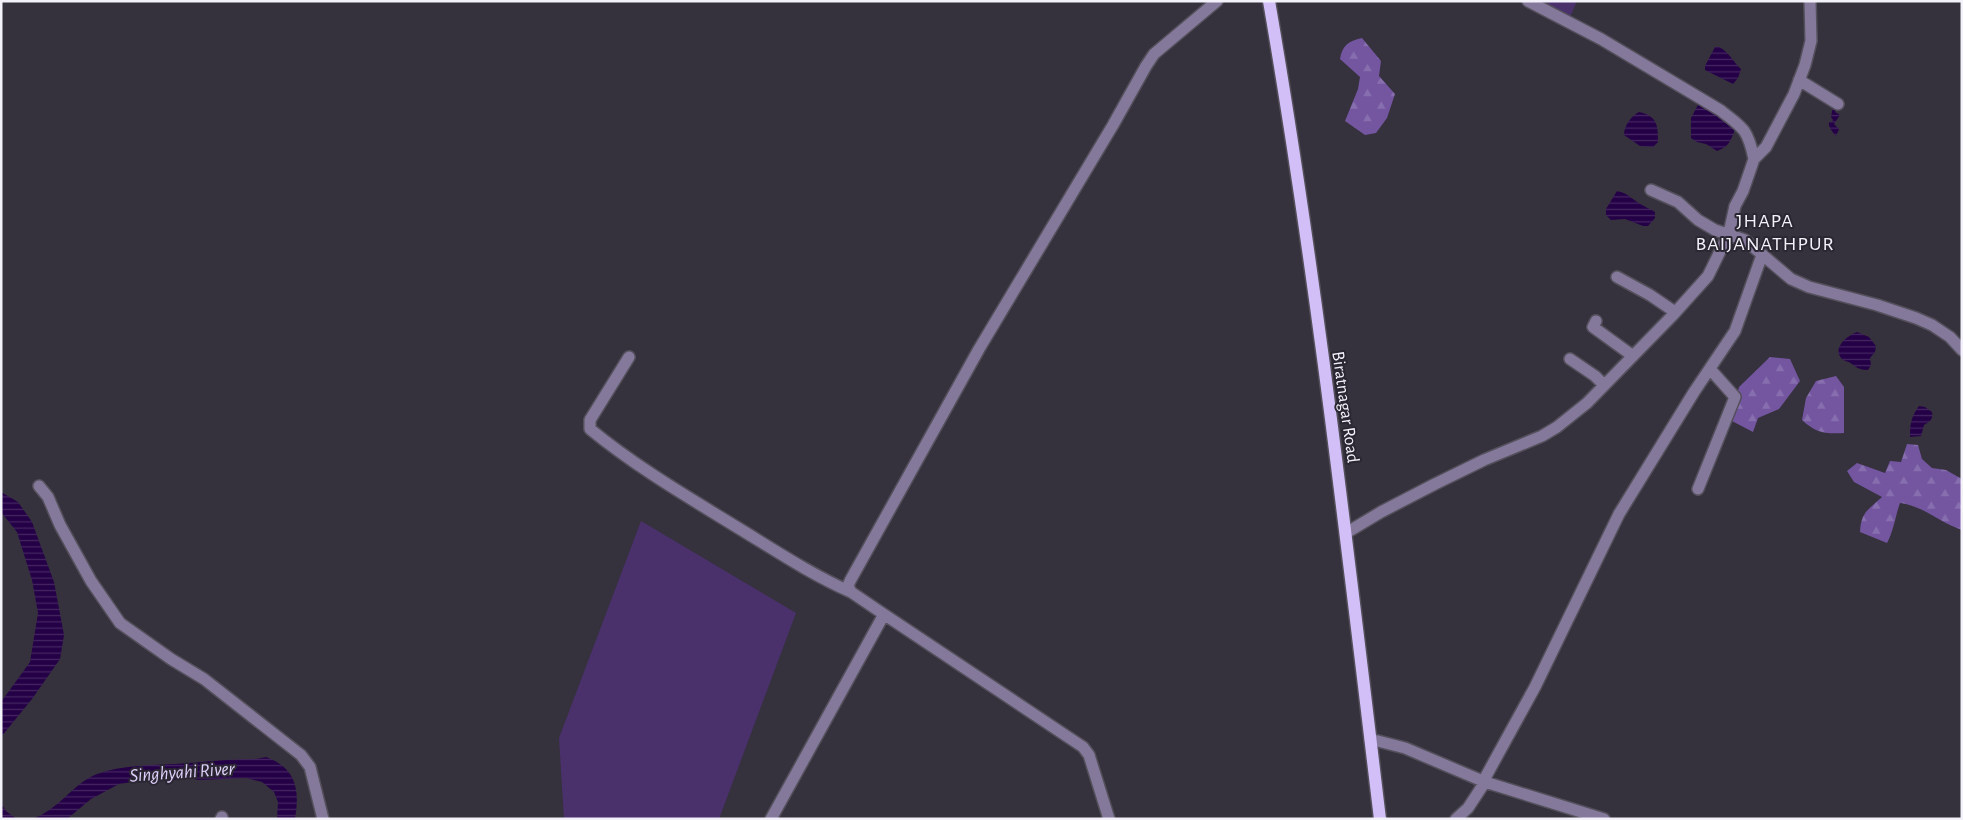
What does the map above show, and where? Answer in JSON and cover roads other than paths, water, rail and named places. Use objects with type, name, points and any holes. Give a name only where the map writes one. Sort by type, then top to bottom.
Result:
[{"type":"main road","name":"Biratnagar Road","points":[[1269,1],[1292,131],[1346,534],[1380,819]]},
{"type":"street","points":[[851,592],[848,586],[850,581],[979,349],[1113,125],[1146,66],[1154,54],[1217,1]]},
{"type":"street","points":[[1528,1],[1601,39],[1720,110],[1749,137],[1766,147]]},
{"type":"street","points":[[1346,534],[1381,512],[1476,464],[1542,436],[1568,419],[1633,356],[1708,276],[1729,233],[1735,206],[1754,159],[1766,147],[1794,94],[1811,41],[1810,1]]},
{"type":"street","points":[[1799,80],[1838,104]]},
{"type":"street","points":[[1749,137],[1754,159]]},
{"type":"street","points":[[1651,190],[1678,202],[1698,220],[1715,230],[1729,233],[1745,240],[1791,278],[1809,287],[1899,312],[1932,325],[1950,337],[1962,350]]},
{"type":"street","points":[[1456,819],[1468,808],[1485,782],[1485,778],[1535,687],[1619,514],[1735,331],[1762,255]]},
{"type":"street","points":[[1617,277],[1650,295],[1675,312]]},
{"type":"street","points":[[1596,321],[1593,327],[1633,356]]},
{"type":"street","points":[[629,357],[590,420],[590,429],[698,504],[799,565],[851,592],[882,612],[1083,748],[1089,755],[1109,819]]},
{"type":"street","points":[[1570,359],[1595,376],[1604,385]]},
{"type":"street","points":[[1698,489],[1735,396],[1710,369]]},
{"type":"street","points":[[39,486],[48,496],[60,525],[91,582],[120,623],[138,637],[204,679],[301,755],[310,768],[323,819]]},
{"type":"street","points":[[771,819],[877,629],[882,612]]},
{"type":"street","points":[[1370,739],[1405,748],[1485,782],[1604,819]]},
{"type":"water","points":[[1715,47],[1719,47],[1726,52],[1741,69],[1738,78],[1733,84],[1705,70],[1705,66]]},
{"type":"water","points":[[1699,103],[1715,112],[1735,129],[1729,143],[1717,151],[1691,138],[1691,118]]},
{"type":"water","points":[[1833,106],[1836,106],[1835,112],[1840,115],[1834,124],[1839,129],[1836,136],[1829,124],[1833,120],[1831,117]]},
{"type":"water","points":[[1639,112],[1650,116],[1657,126],[1658,142],[1653,147],[1640,146],[1624,135],[1625,128],[1633,116]]},
{"type":"water","points":[[1617,191],[1625,193],[1655,212],[1655,218],[1648,226],[1625,219],[1611,220],[1606,215],[1606,209]]},
{"type":"water","points":[[1857,332],[1869,337],[1876,346],[1875,352],[1870,358],[1871,365],[1868,370],[1858,368],[1839,355],[1842,342]]},
{"type":"water","points":[[1919,406],[1925,407],[1932,412],[1932,418],[1924,425],[1921,436],[1910,437],[1910,428],[1914,414]]},
{"type":"water","points":[[1,492],[18,502],[32,522],[54,582],[64,635],[60,659],[32,699],[1,737],[1,702],[30,662],[38,613],[32,580],[17,532],[1,512]]},
{"type":"water","name":"Singhyahi River","points":[[266,757],[284,767],[294,781],[297,798],[295,819],[277,819],[278,802],[274,792],[262,782],[246,778],[198,780],[186,777],[178,780],[159,778],[119,784],[91,799],[67,819],[32,819],[50,810],[88,778],[107,771],[136,766]]},
{"type":"water","points":[[1,804],[7,812],[17,819],[1,819]]},
{"type":"district","name":"JHAPA BAIJANATHPUR","points":[[1765,232]]}]
